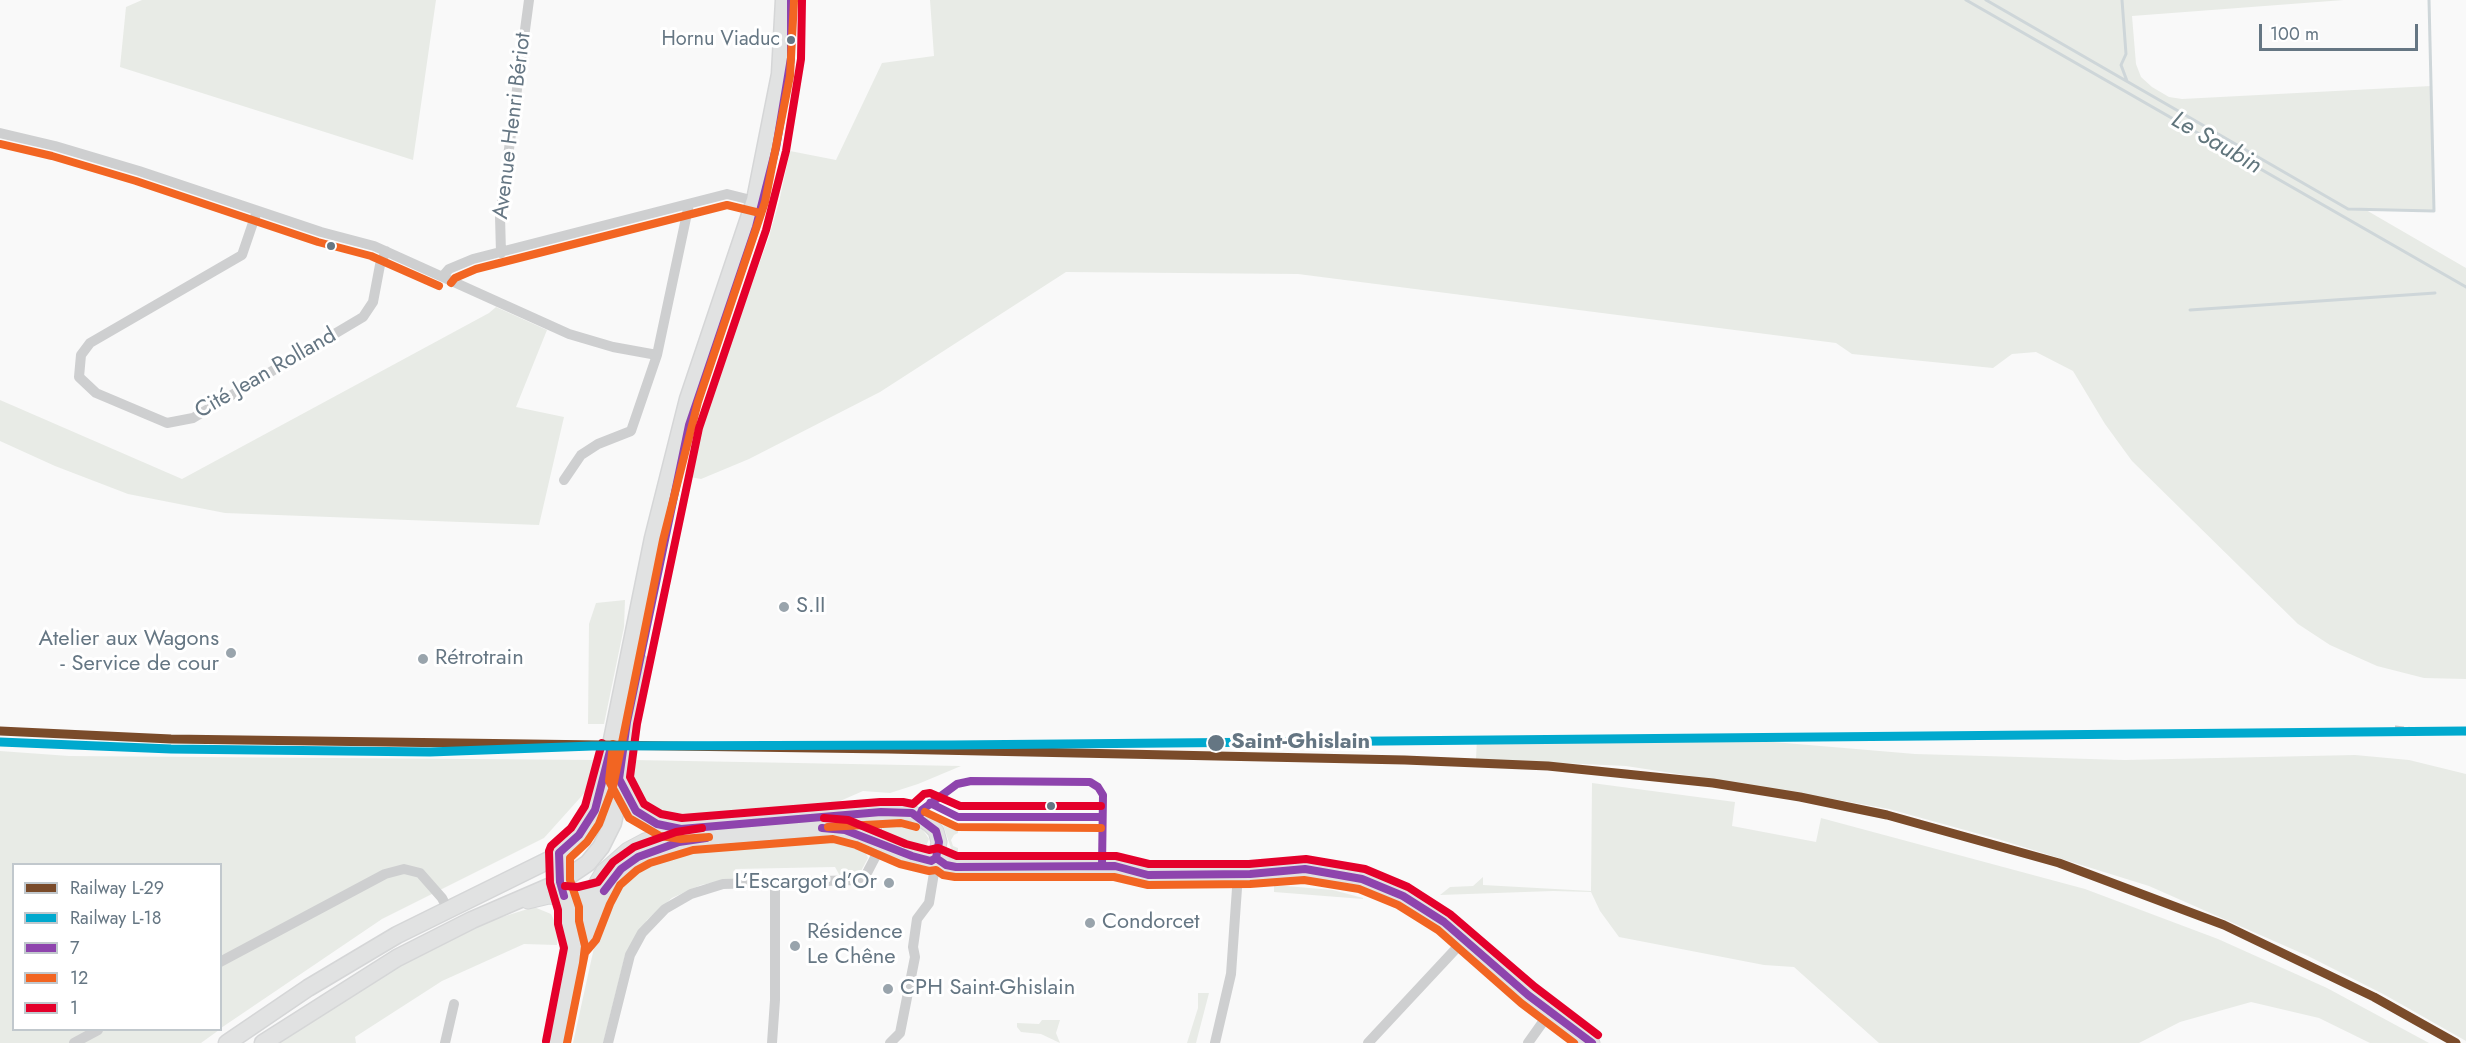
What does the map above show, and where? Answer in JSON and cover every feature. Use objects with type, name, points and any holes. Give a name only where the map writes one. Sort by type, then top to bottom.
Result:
[{"type":"main road","points":[[759,202],[780,74],[784,0]]},
{"type":"main road","points":[[263,1043],[397,958],[503,906],[562,889],[595,855],[610,831],[616,811],[615,772],[622,721],[688,399],[759,202],[787,88],[791,58],[791,0]]},
{"type":"main road","points":[[227,1043],[347,963],[447,908],[543,864],[559,853],[579,835],[615,772]]},
{"type":"street","name":"Avenue Henri Bériot","points":[[501,253],[500,216],[530,0]]},
{"type":"street","points":[[0,133],[108,162],[386,251],[569,334],[613,347],[657,355]]},
{"type":"street","points":[[443,276],[457,265],[727,194],[759,202]]},
{"type":"street","points":[[564,480],[580,455],[598,444],[632,431],[657,355],[689,204]]},
{"type":"street","name":"Cité Jean Rolland","points":[[257,211],[242,255],[90,343],[81,355],[79,376],[96,393],[167,423],[193,418],[363,317],[373,302],[380,265],[386,251]]},
{"type":"street","points":[[615,772],[641,814],[647,830],[645,841]]},
{"type":"street","points":[[590,819],[616,811],[641,814],[663,825],[681,829],[881,812],[912,813],[929,824],[936,831],[939,842],[934,860],[929,903],[917,919],[913,946],[915,957],[900,1033],[890,1043]]},
{"type":"street","points":[[881,812],[875,820],[873,831],[881,843]]},
{"type":"street","points":[[503,906],[532,901],[562,889],[579,898],[597,893],[621,869],[638,857],[663,847],[691,840],[834,828],[881,843],[903,854],[956,867],[1115,866],[1148,875],[1238,874],[1305,870],[1334,873],[1362,879],[1403,896],[1444,922],[1550,1012],[1592,1043]]},
{"type":"street","points":[[575,948],[587,935],[598,880],[611,864],[628,850],[645,841],[668,836],[681,829]]},
{"type":"street","points":[[608,1043],[630,955],[642,933],[658,915],[681,899],[712,886],[861,879],[868,871],[881,843]]},
{"type":"street","points":[[556,1043],[575,948],[568,922],[569,909],[562,889],[559,853]]},
{"type":"street","points":[[222,961],[385,874],[404,869],[420,873],[442,898],[447,908]]},
{"type":"street","points":[[1215,1043],[1231,974],[1238,874]]},
{"type":"street","points":[[772,1043],[775,1000],[775,882]]},
{"type":"street","points":[[532,901],[550,904],[568,922]]},
{"type":"street","points":[[1368,1043],[1465,939]]},
{"type":"street","points":[[446,1043],[454,1004]]},
{"type":"street","points":[[1528,1043],[1550,1012]]},
{"type":"street","points":[[74,1043],[95,1031]]},
{"type":"shaded area","points":[[142,0],[436,0],[413,160],[120,67],[126,7]]},
{"type":"shaded area","points":[[930,0],[2344,0],[2132,16],[2136,64],[2141,77],[2152,87],[2169,97],[2182,99],[2431,86],[2434,211],[2366,210],[2466,268],[2466,679],[2424,678],[2377,666],[2330,645],[2298,624],[2132,461],[2105,424],[2073,371],[2036,352],[2012,354],[1993,368],[1852,354],[1836,343],[1298,274],[1066,272],[880,392],[749,459],[701,479],[690,477],[706,410],[769,237],[790,151],[836,160],[882,63],[934,56]]},
{"type":"shaded area","points":[[496,307],[547,330],[516,407],[564,417],[539,525],[225,513],[128,494],[55,466],[0,441],[0,400],[182,479],[489,313]]},
{"type":"shaded area","points":[[625,600],[624,627],[604,724],[588,724],[589,624],[596,603]]},
{"type":"shaded area","points":[[1477,738],[1738,739],[1915,754],[2125,760],[2355,755],[2409,760],[2466,774],[2466,1041],[2385,995],[2308,956],[2149,886],[2001,840],[1889,809],[1782,790],[1626,766],[1476,759]]},
{"type":"shaded area","points":[[0,751],[69,756],[596,760],[588,789],[544,838],[382,919],[222,1027],[222,863],[12,863],[12,1031],[218,1031],[201,1043],[0,1043]]},
{"type":"shaded area","points":[[632,760],[961,766],[890,793],[863,791],[831,805],[676,817],[659,813],[642,800],[630,777]]},
{"type":"shaded area","points":[[1592,783],[1735,802],[1732,826],[1816,842],[1821,818],[2085,889],[2218,939],[2327,988],[2429,1043],[2370,1043],[2319,1018],[2251,1002],[2180,1022],[2139,1043],[1879,1043],[1794,967],[1764,965],[1619,937],[1600,911],[1591,892],[1440,895],[1450,887],[1473,886],[1483,877],[1483,885],[1591,891]]},
{"type":"shaded area","points":[[891,819],[909,822],[923,830],[929,839],[926,846],[915,851],[887,839],[882,829]]},
{"type":"shaded area","points":[[941,819],[953,825],[953,830],[958,830],[951,840],[953,846],[958,848],[958,855],[954,857]]},
{"type":"shaded area","points":[[822,834],[840,835],[862,844],[868,858],[861,871],[855,875],[840,876],[835,867],[735,869],[739,878],[701,885],[672,898],[647,920],[625,956],[603,1043],[573,1043],[599,925],[618,881],[637,865],[661,854],[697,845]]},
{"type":"shaded area","points":[[1274,885],[1333,890],[1363,899],[1274,892]]},
{"type":"shaded area","points":[[534,907],[551,914],[558,928],[557,945],[524,944],[442,981],[355,1037],[356,1043],[276,1043],[331,1006],[416,956],[483,923]]},
{"type":"shaded area","points":[[1198,993],[1209,993],[1196,1043],[1187,1043],[1198,1008]]},
{"type":"shaded area","points":[[1042,1020],[1060,1020],[1056,1033],[1060,1043],[1041,1034],[1021,1032],[1017,1027],[1017,1023],[1039,1024]]},
{"type":"waterway","name":"Le Saubin","points":[[1966,0],[2466,287]]},
{"type":"waterway","points":[[1986,0],[2348,209],[2434,211],[2429,0]]},
{"type":"waterway","points":[[2122,0],[2126,54],[2121,65],[2127,81]]},
{"type":"waterway","points":[[2190,310],[2435,293]]},
{"type":"railway","points":[[2395,727],[2466,734]]},
{"type":"rail line","name":"L-29","points":[[0,731],[171,739],[888,749],[1405,760],[1548,766],[1713,783],[1800,797],[1887,815],[2059,863],[2224,925],[2374,997],[2456,1043]]},
{"type":"rail line","name":"L-18","points":[[0,742],[171,749],[430,752],[592,746],[952,745],[2466,731]]},
{"type":"transit line","name":"7","points":[[791,0],[791,58],[776,148],[756,227],[689,425],[627,722],[619,779],[636,811],[657,824],[681,829],[881,812],[912,813],[936,831],[939,842],[936,858]]},
{"type":"transit line","name":"1","points":[[802,0],[801,59],[786,151],[766,230],[699,428],[637,724],[630,777],[644,804],[661,814],[682,818],[880,802],[913,804],[924,794],[930,793],[960,806],[1101,806]]},
{"type":"transit line","name":"12","points":[[583,963],[585,946],[579,921],[579,907],[570,880],[570,858],[587,842],[599,824],[613,787],[663,540],[698,402],[765,202],[790,76],[794,1]]},
{"type":"transit line","name":"12","points":[[0,144],[52,156],[136,181],[318,242],[371,256],[439,286]]},
{"type":"transit line","name":"12","points":[[451,283],[455,278],[476,269],[727,205],[760,213]]},
{"type":"transit line","name":"1","points":[[546,1041],[564,948],[558,924],[558,910],[550,883],[549,851],[551,846],[571,828],[585,806],[602,743]]},
{"type":"transit line","name":"12","points":[[613,744],[609,781],[629,818],[660,836],[681,839],[709,837]]},
{"type":"transit line","name":"7","points":[[564,896],[560,882],[559,853],[579,835],[595,810],[611,747]]},
{"type":"transit line","name":"7","points":[[919,817],[922,810],[957,784],[971,781],[1090,782],[1098,787],[1103,795],[1102,866]]},
{"type":"transit line","name":"7","points":[[930,803],[958,817],[1101,817]]},
{"type":"transit line","name":"12","points":[[925,812],[957,827],[1101,828]]},
{"type":"transit line","name":"1","points":[[824,818],[848,820],[906,844],[929,850],[938,848],[957,856],[1116,856],[1149,864],[1249,864],[1306,859],[1365,869],[1408,887],[1450,914],[1535,987],[1598,1035]]},
{"type":"transit line","name":"12","points":[[828,827],[901,823],[916,827]]},
{"type":"transit line","name":"1","points":[[565,886],[578,887],[598,882],[613,862],[634,847],[676,832],[702,828]]},
{"type":"transit line","name":"7","points":[[822,828],[845,830],[912,856],[931,861],[936,858]]},
{"type":"transit line","name":"7","points":[[604,891],[621,869],[638,857],[679,842],[706,838]]},
{"type":"transit line","name":"12","points":[[567,1043],[585,953],[596,940],[620,885],[637,870],[650,863],[693,850],[833,839],[856,845],[900,864],[929,871],[936,870],[943,875],[955,877],[1114,877],[1148,885],[1250,884],[1304,880],[1359,889],[1398,905],[1438,930],[1521,1003],[1574,1043]]},
{"type":"transit line","name":"7","points":[[936,858],[946,865],[956,867],[1115,866],[1148,875],[1250,874],[1305,869],[1362,879],[1403,896],[1444,922],[1528,995],[1592,1043]]},
{"type":"place","name":"Hornu Viaduc","points":[[791,40]]},
{"type":"place","name":"S.II","points":[[784,607]]},
{"type":"place","name":"Atelier aux Wagons - Service de cour","points":[[231,653]]},
{"type":"place","name":"Rétrotrain","points":[[423,659]]},
{"type":"place","name":"Saint-Ghislain","points":[[1216,743]]},
{"type":"place","name":"L’Escargot d’Or","points":[[889,883]]},
{"type":"place","name":"Condorcet","points":[[1090,923]]},
{"type":"place","name":"Résidence Le Chêne","points":[[795,946]]},
{"type":"place","name":"CPH Saint-Ghislain","points":[[888,989]]}]
